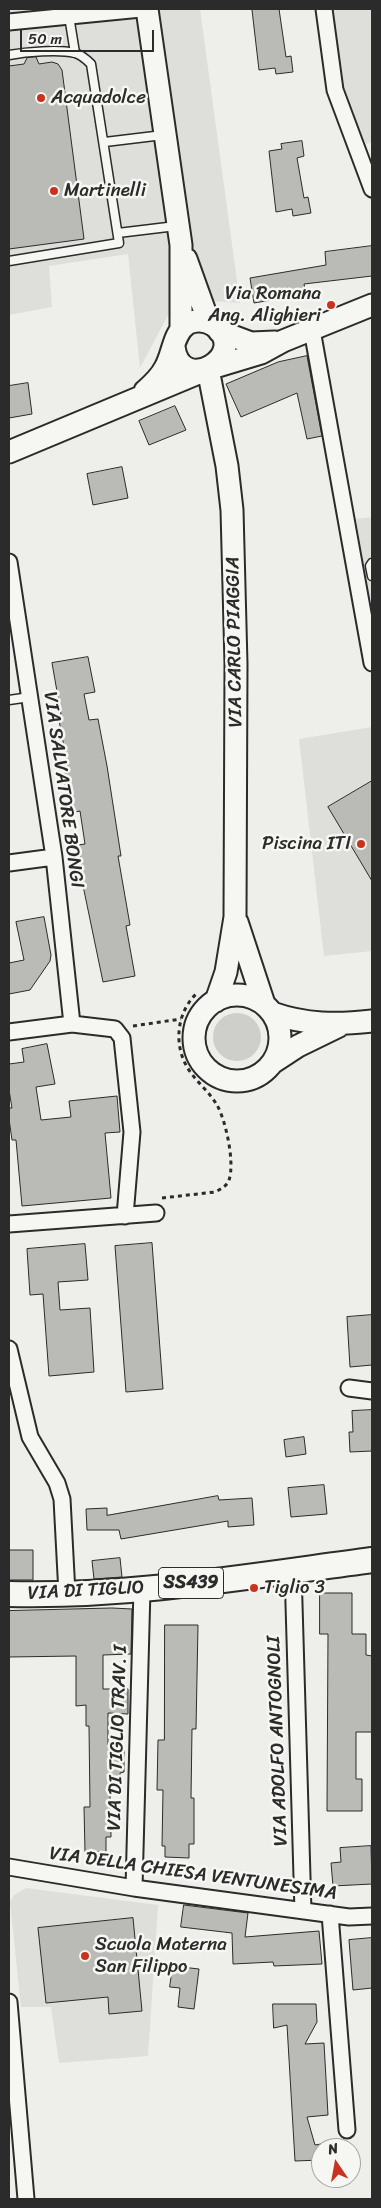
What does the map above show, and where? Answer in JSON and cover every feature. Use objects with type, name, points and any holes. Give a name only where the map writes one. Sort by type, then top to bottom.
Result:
[{"type":"main road","name":"VIA DI TIGLIO","points":[[9,1594],[67,1594],[142,1590],[372,1560]]},
{"type":"street","points":[[9,22],[90,12],[141,9]]},
{"type":"street","points":[[147,9],[179,235],[177,357],[184,365],[195,370],[208,369],[218,362],[223,353],[224,342],[214,327],[179,235]]},
{"type":"street","points":[[324,9],[335,90],[372,189]]},
{"type":"street","points":[[9,452],[208,369],[266,351],[372,305]]},
{"type":"street","points":[[127,404],[160,377],[178,338],[195,321],[251,343],[283,342]]},
{"type":"street","points":[[312,330],[372,663]]},
{"type":"street","name":"VIA CARLO PIAGGIA","points":[[208,369],[227,466],[232,510],[236,655],[236,917],[226,972],[208,995]]},
{"type":"street","name":"VIA SALVATORE BONGI","points":[[9,562],[54,857],[72,1024]]},
{"type":"street","points":[[9,863],[54,857]]},
{"type":"street","name":"VIA CARLO PIAGGIA","points":[[236,917],[268,1008]]},
{"type":"street","points":[[342,1024],[298,1046],[255,1077],[234,1080],[220,1077],[203,1064],[196,1051],[195,1029],[208,995],[240,995],[256,1000],[268,1008],[307,1022],[342,1024],[372,1021]]},
{"type":"street","points":[[268,1008],[278,1024],[280,1037],[278,1051],[272,1063]]},
{"type":"street","points":[[9,1032],[72,1024],[115,1029],[122,1038],[132,1132],[125,1216]]},
{"type":"street","points":[[9,1224],[156,1212]]},
{"type":"street","points":[[9,1349],[30,1437],[57,1483],[62,1499],[67,1594]]},
{"type":"street","points":[[349,1388],[372,1391]]},
{"type":"street","name":"VIA ADOLFO ANTOGNOLI","points":[[293,1570],[303,1910]]},
{"type":"street","name":"VIA DI TIGLIO TRAV. I","points":[[134,1888],[142,1590]]},
{"type":"street","name":"VIA DELLA CHIESA VENTUNESIMA","points":[[9,1867],[134,1888],[349,1917],[372,1916]]},
{"type":"street","points":[[330,1914],[347,2130]]},
{"type":"street","points":[[9,2002],[11,2051],[26,2199]]},
{"type":"lane","points":[[69,16],[75,53]]},
{"type":"lane","points":[[9,56],[28,52],[75,53],[84,57],[91,64],[105,142],[119,243],[9,261]]},
{"type":"lane","points":[[105,142],[165,134]]},
{"type":"lane","points":[[118,233],[179,235]]},
{"type":"lane","points":[[372,564],[370,566],[372,576]]},
{"type":"lane","points":[[9,700],[30,697]]},
{"type":"path","points":[[156,1212],[156,1198],[215,1192],[226,1186],[230,1175],[226,1130],[217,1106],[191,1074],[183,1060],[179,1044],[181,1019],[190,1001],[208,995]]},
{"type":"path","points":[[115,1029],[181,1019]]},
{"type":"shaded area","points":[[10,9],[200,9],[240,303],[209,301],[168,315],[140,368],[128,254],[49,266],[52,307],[9,315]]},
{"type":"shaded area","points":[[329,9],[372,9],[372,142],[366,144],[341,86]]},
{"type":"shaded area","points":[[372,517],[372,620],[356,519]]},
{"type":"shaded area","points":[[372,727],[372,951],[324,956],[299,739]]},
{"type":"shaded area","points":[[237,1013],[246,1015],[254,1020],[259,1028],[261,1037],[259,1046],[254,1054],[246,1059],[237,1061],[228,1059],[220,1054],[215,1046],[213,1037],[215,1028],[220,1020],[228,1015]]},
{"type":"shaded area","name":"Scuola Materna San Filippo","points":[[26,1888],[158,1905],[148,2056],[59,2063],[51,2007],[21,2007],[10,1902],[14,1895]]},
{"type":"building","points":[[279,9],[286,57],[291,56],[293,72],[276,74],[275,68],[259,70],[252,10]]},
{"type":"building","points":[[36,57],[39,64],[52,62],[58,64],[62,70],[84,239],[9,249],[9,66],[24,64],[27,58]]},
{"type":"building","points":[[302,141],[304,156],[297,158],[304,198],[308,197],[311,213],[293,216],[292,209],[276,212],[269,151],[282,149],[281,144]]},
{"type":"building","points":[[372,246],[372,276],[304,284],[306,294],[254,303],[250,278],[326,265],[325,252]]},
{"type":"building","points":[[307,356],[322,436],[307,439],[297,393],[241,417],[226,384],[278,362]]},
{"type":"building","points":[[28,383],[32,414],[9,418],[9,386]]},
{"type":"building","points":[[175,406],[186,430],[149,445],[139,421]]},
{"type":"building","points":[[122,467],[128,498],[93,505],[87,474]]},
{"type":"building","points":[[88,657],[95,692],[84,694],[89,720],[98,719],[107,766],[121,856],[118,856],[130,925],[126,926],[135,976],[103,982],[81,876],[83,875],[78,845],[85,844],[80,811],[71,813],[63,774],[69,773],[58,715],[61,714],[52,663]]},
{"type":"building","name":"Piscina ITI","points":[[372,781],[372,881],[328,807]]},
{"type":"building","points":[[44,917],[51,955],[50,961],[30,990],[9,994],[9,963],[24,960],[16,922]]},
{"type":"building","points":[[47,1044],[55,1084],[36,1087],[41,1120],[71,1117],[69,1101],[117,1096],[120,1132],[105,1133],[111,1198],[22,1206],[16,1140],[12,1140],[9,1119],[9,1108],[12,1108],[9,1090],[9,1064],[24,1062],[22,1049]]},
{"type":"building","points":[[152,1243],[163,1389],[126,1392],[115,1246]]},
{"type":"building","points":[[85,1244],[88,1280],[58,1282],[60,1310],[90,1308],[94,1372],[49,1376],[43,1294],[30,1295],[27,1249]]},
{"type":"building","points":[[372,1315],[372,1365],[350,1367],[347,1317]]},
{"type":"building","points":[[372,1410],[372,1451],[350,1452],[349,1432],[353,1432],[352,1411]]},
{"type":"building","points":[[304,1437],[306,1454],[286,1457],[284,1440]]},
{"type":"building","points":[[324,1485],[327,1514],[291,1517],[288,1488]]},
{"type":"building","points":[[218,1496],[219,1500],[252,1498],[254,1525],[228,1527],[228,1521],[121,1539],[119,1530],[87,1530],[86,1509],[107,1508],[107,1515]]},
{"type":"building","points":[[9,1550],[33,1550],[33,1580],[9,1580]]},
{"type":"building","points":[[120,1558],[122,1577],[94,1579],[92,1561]]},
{"type":"building","points":[[320,1593],[352,1593],[352,1634],[366,1634],[366,1655],[372,1656],[372,1732],[356,1732],[356,1779],[362,1779],[362,1811],[327,1811],[328,1634],[320,1634]]},
{"type":"building","points":[[132,1609],[131,1654],[103,1655],[103,1689],[128,1689],[128,1714],[108,1713],[108,1745],[124,1745],[124,1772],[120,1773],[120,1794],[110,1794],[111,1837],[106,1837],[106,1852],[85,1852],[84,1807],[90,1807],[89,1726],[86,1726],[86,1705],[76,1706],[76,1656],[9,1657],[9,1611]]},
{"type":"building","points":[[165,1625],[198,1625],[196,1729],[192,1729],[191,1798],[194,1798],[194,1844],[189,1844],[189,1858],[165,1857],[165,1846],[162,1846],[163,1790],[157,1790],[158,1740],[164,1740]]},
{"type":"building","points":[[371,1846],[372,1884],[333,1886],[331,1863],[341,1862],[340,1848]]},
{"type":"building","points":[[184,1905],[248,1913],[245,1937],[319,1931],[322,1964],[274,1966],[273,1962],[233,1964],[232,1933],[181,1927]]},
{"type":"building","points":[[133,1918],[142,2011],[109,2014],[108,1997],[46,2003],[38,1928]]},
{"type":"building","points":[[372,1938],[372,1988],[353,1990],[349,1940]]},
{"type":"building","points":[[173,1966],[199,1969],[194,2009],[178,2007],[180,1988],[170,1987]]},
{"type":"building","points":[[273,2004],[316,2004],[317,2022],[305,2044],[324,2043],[328,2115],[307,2117],[313,2138],[311,2138],[311,2160],[295,2161],[287,2025],[274,2028]]},
{"type":"place","name":"Acquadolce","points":[[41,98]]},
{"type":"place","name":"Martinelli","points":[[54,191]]},
{"type":"place","name":"Via Romana Ang. Alighieri","points":[[331,305]]},
{"type":"place","name":"Piscina ITI","points":[[361,844]]},
{"type":"place","name":"Tiglio 3","points":[[254,1588]]},
{"type":"place","name":"Scuola Materna San Filippo","points":[[85,1956]]}]
